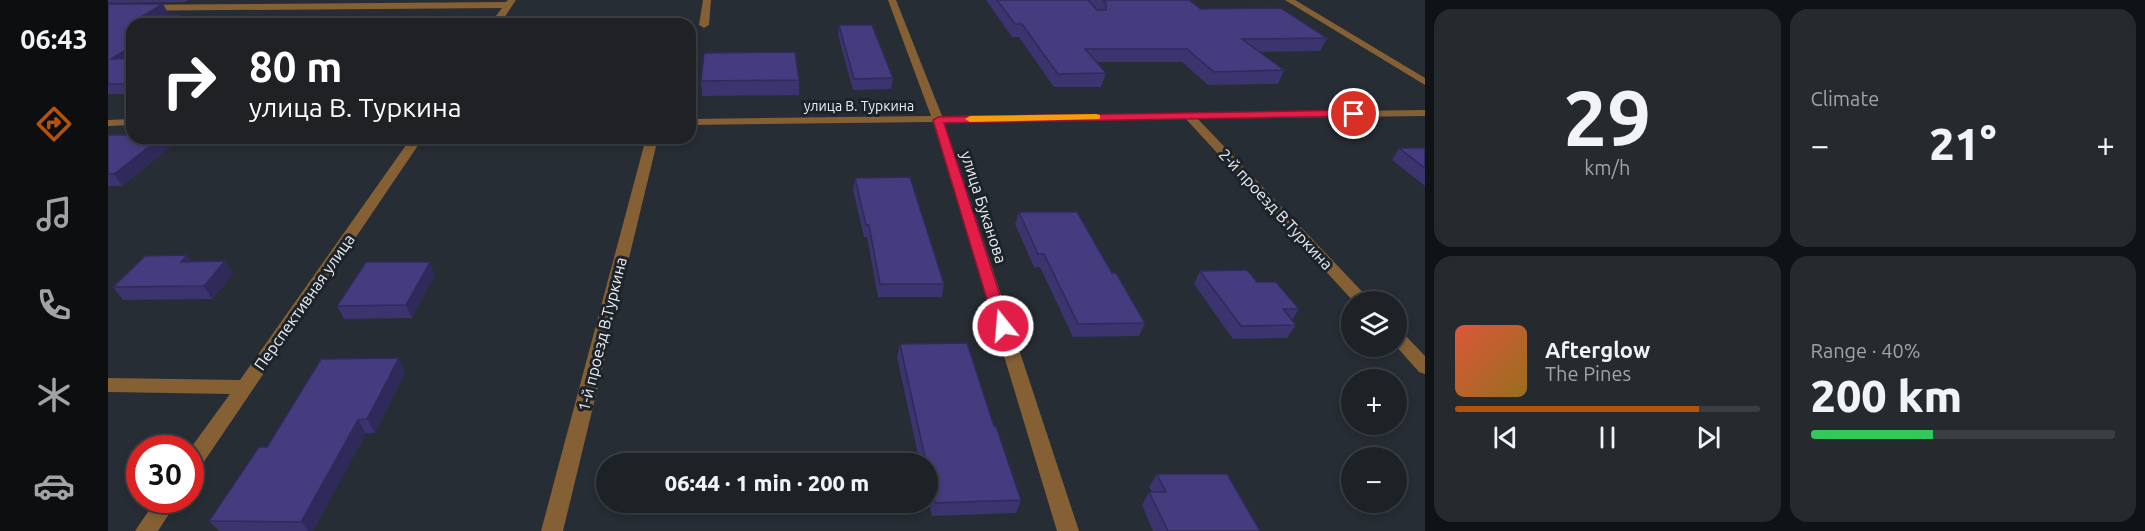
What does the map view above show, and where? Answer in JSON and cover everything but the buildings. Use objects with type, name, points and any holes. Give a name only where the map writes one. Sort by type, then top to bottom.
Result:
[{"type":"street","points":[[704,25],[707,0]]},
{"type":"street","name":"улица Буканова","points":[[892,0],[938,120],[1068,531]]},
{"type":"street","points":[[1289,0],[1425,82]]},
{"type":"street","points":[[108,8],[510,3]]},
{"type":"street","points":[[499,18],[510,3]]},
{"type":"street","name":"улица В. Туркина","points":[[696,122],[1425,112]]},
{"type":"street","name":"2-й проезд В.Туркина","points":[[1189,116],[1354,291]]},
{"type":"street","points":[[108,123],[126,123]]},
{"type":"street","name":"Перспективная улица","points":[[204,446],[413,144]]},
{"type":"street","name":"1-й проезд В.Туркина","points":[[552,531],[650,144]]},
{"type":"street","points":[[1407,348],[1425,367]]},
{"type":"street","points":[[108,385],[245,387]]},
{"type":"street","points":[[146,531],[159,513]]},
{"type":"slow traffic","points":[[970,119],[1096,117]]},
{"type":"route","points":[[1003,326],[938,120],[1354,114]]}]
